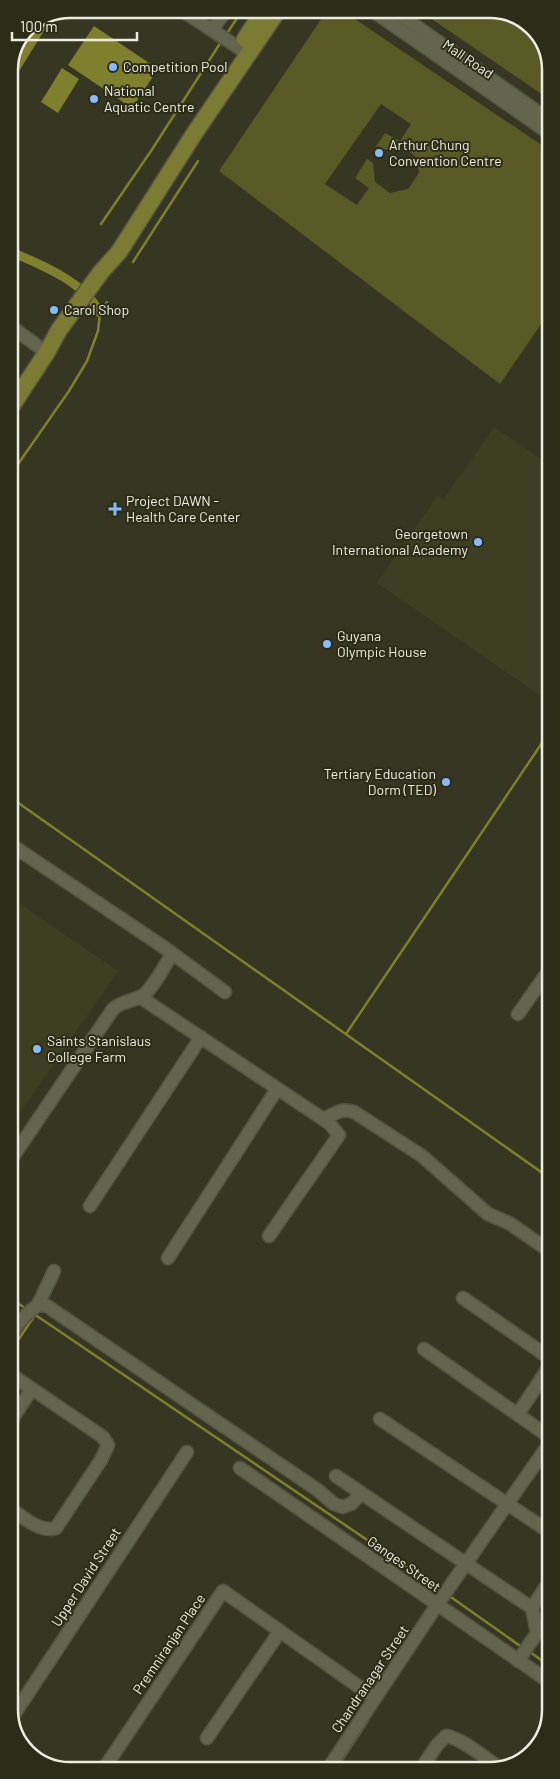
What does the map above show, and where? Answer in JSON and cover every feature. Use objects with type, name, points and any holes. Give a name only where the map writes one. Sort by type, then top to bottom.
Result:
[{"type":"main road","points":[[18,396],[47,352],[60,328],[99,274],[119,252],[194,134],[240,49],[259,18]]},
{"type":"main road","points":[[240,49],[270,18]]},
{"type":"main road","points":[[18,380],[39,348],[60,328]]},
{"type":"street","points":[[194,18],[240,49]]},
{"type":"street","points":[[212,30],[220,18]]},
{"type":"street","name":"Mall Road","points":[[383,18],[542,128]]},
{"type":"street","name":"Mall Road","points":[[405,18],[542,115]]},
{"type":"street","points":[[18,332],[39,348]]},
{"type":"street","points":[[18,849],[225,992]]},
{"type":"street","points":[[18,1150],[113,1009],[127,1000],[140,997],[148,991],[172,954]]},
{"type":"street","points":[[518,1014],[542,980]]},
{"type":"street","points":[[140,997],[324,1120],[339,1135],[269,1236]]},
{"type":"street","points":[[90,1206],[200,1037]]},
{"type":"street","points":[[168,1258],[277,1089]]},
{"type":"street","points":[[324,1120],[342,1110],[346,1109],[354,1112],[422,1156],[488,1214],[509,1223],[542,1246]]},
{"type":"street","points":[[22,1318],[54,1271]]},
{"type":"street","points":[[463,1298],[542,1353]]},
{"type":"street","points":[[22,1318],[53,1309],[334,1504],[343,1507],[350,1504],[361,1494]]},
{"type":"street","points":[[424,1350],[518,1414],[542,1433]]},
{"type":"street","points":[[518,1414],[542,1378]]},
{"type":"street","points":[[18,1379],[103,1437],[108,1445],[102,1460],[56,1528],[50,1529],[37,1526],[18,1513]]},
{"type":"street","points":[[18,1410],[32,1389]]},
{"type":"street","points":[[380,1418],[542,1527]]},
{"type":"street","name":"Upper David Street","points":[[18,1708],[187,1452]]},
{"type":"street","name":"Chandranagar Street","points":[[333,1762],[542,1453]]},
{"type":"street","name":"Ganges Street","points":[[240,1468],[443,1597],[523,1653],[542,1673]]},
{"type":"street","points":[[336,1476],[532,1608],[537,1633],[523,1653]]},
{"type":"street","name":"Premniranjan Place","points":[[109,1761],[223,1591],[375,1698]]},
{"type":"street","points":[[532,1608],[542,1593]]},
{"type":"street","points":[[208,1738],[280,1631]]},
{"type":"street","points":[[426,1762],[437,1745],[446,1736],[459,1741],[491,1762]]},
{"type":"shaded area","points":[[322,18],[353,18],[542,145],[542,323],[500,384],[219,171]],"holes":[[[381,104],[411,124],[400,141],[385,133],[376,146],[382,150],[402,146],[416,157],[419,173],[408,189],[390,193],[375,182],[373,163],[367,159],[355,178],[369,188],[357,205],[325,184]]]},
{"type":"shaded area","points":[[430,18],[493,18],[510,21],[519,26],[532,38],[539,50],[542,63],[542,94]]},
{"type":"shaded area","name":"Competition Pool","points":[[94,26],[158,69],[132,108],[68,65]]},
{"type":"shaded area","points":[[62,68],[79,79],[58,113],[41,102]]},
{"type":"shaded area","name":"Georgetown International Academy","points":[[494,427],[542,460],[541,696],[377,583],[437,496],[443,500]]},
{"type":"shaded area","name":"Saints Stanislaus College Farm","points":[[18,902],[118,971],[18,1115]]},
{"type":"waterway","points":[[226,35],[237,18]]},
{"type":"waterway","points":[[19,63],[42,25]]},
{"type":"waterway","points":[[101,224],[151,151],[221,42]]},
{"type":"waterway","points":[[133,262],[198,161]]},
{"type":"waterway","points":[[18,255],[47,268],[73,283],[84,292],[100,313]]},
{"type":"waterway","points":[[18,464],[69,391],[87,361],[98,331],[100,313],[107,302]]},
{"type":"waterway","points":[[346,1034],[542,743]]},
{"type":"waterway","points":[[18,803],[542,1173]]},
{"type":"waterway","points":[[18,1303],[25,1308]]},
{"type":"waterway","points":[[34,1314],[441,1590]]},
{"type":"waterway","points":[[18,1340],[35,1315]]},
{"type":"waterway","points":[[448,1595],[523,1648]]},
{"type":"waterway","points":[[530,1652],[542,1661]]},
{"type":"waterway","points":[[341,1762],[367,1722]]},
{"type":"place","name":"Competition Pool","points":[[113,67]]},
{"type":"place","name":"National Aquatic Centre","points":[[94,99]]},
{"type":"place","name":"Arthur Chung Convention Centre","points":[[379,153]]},
{"type":"place","name":"Carol Shop","points":[[54,310]]},
{"type":"place","name":"Project DAWN - Health Care Center","points":[[115,509]]},
{"type":"place","name":"Georgetown International Academy","points":[[478,542]]},
{"type":"place","name":"Guyana Olympic House","points":[[327,644]]},
{"type":"place","name":"Tertiary Education Dorm (TED)","points":[[446,782]]},
{"type":"place","name":"Saints Stanislaus College Farm","points":[[37,1049]]}]
